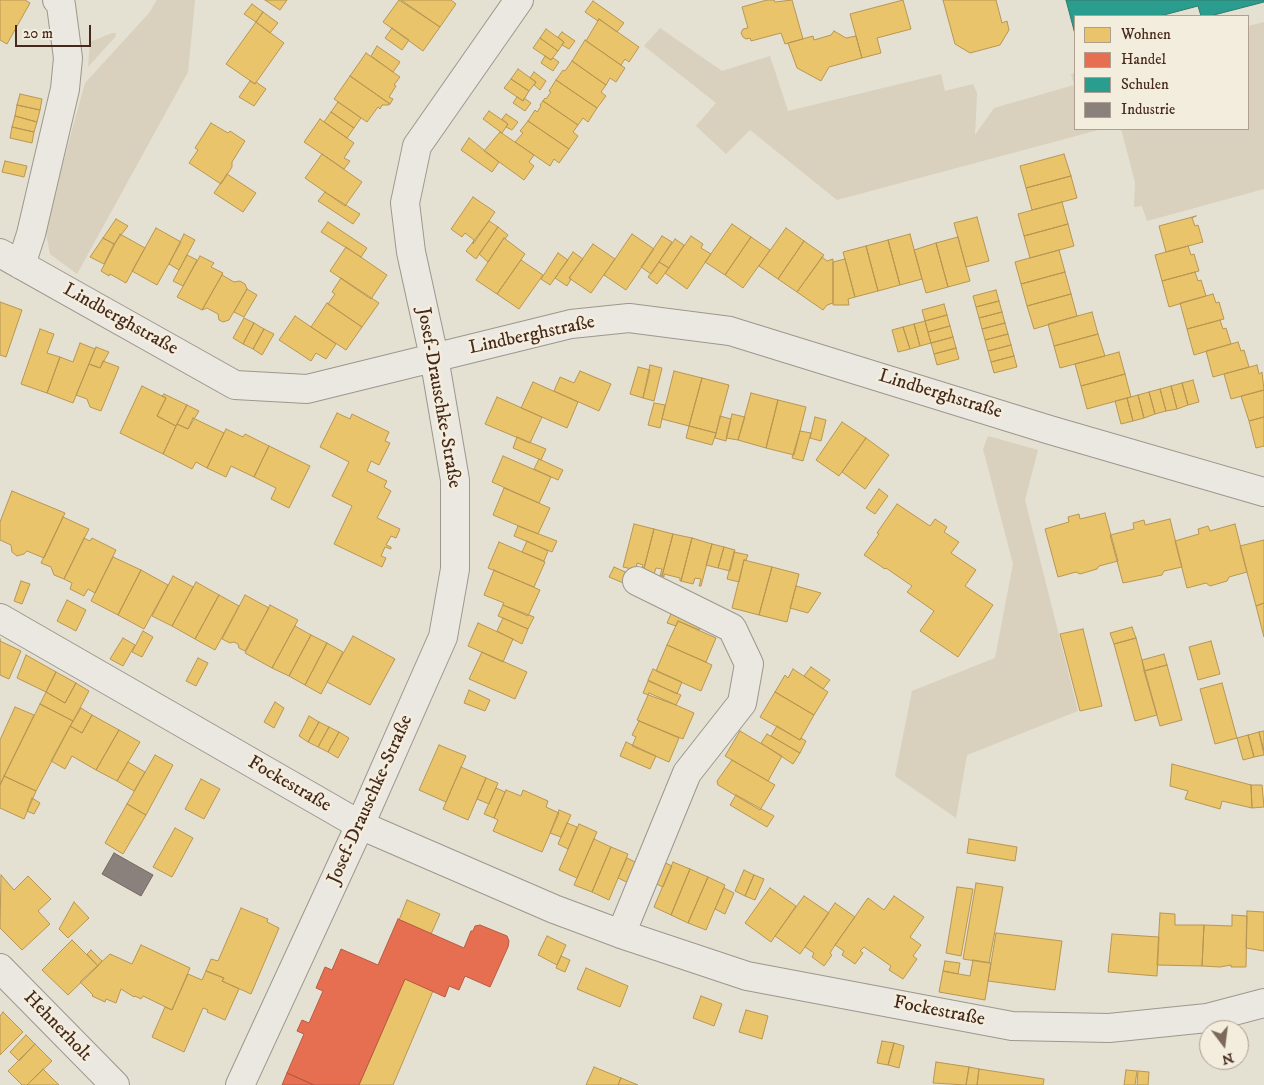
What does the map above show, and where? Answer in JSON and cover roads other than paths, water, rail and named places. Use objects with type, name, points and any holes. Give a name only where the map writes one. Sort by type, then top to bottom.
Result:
[{"type":"street","name":"Lindberghstraße","points":[[57,0],[61,5],[68,58],[65,89],[31,234],[11,259],[235,385],[307,389],[571,324],[629,318],[730,330],[1050,430],[1264,492]]},
{"type":"street","name":"Josef-Drauschke-Straße","points":[[240,1085],[360,826],[443,637],[455,569],[456,480],[434,357],[411,252],[405,203],[417,146],[519,0]]},
{"type":"street","points":[[621,934],[687,773],[742,703],[749,664],[732,628],[637,581]]},
{"type":"street","name":"Fockestraße","points":[[0,618],[360,826],[554,909],[621,934],[747,976],[1012,1026],[1109,1028],[1207,1018],[1264,1004]]},
{"type":"street","name":"Hehnerholt","points":[[0,968],[115,1085]]}]
